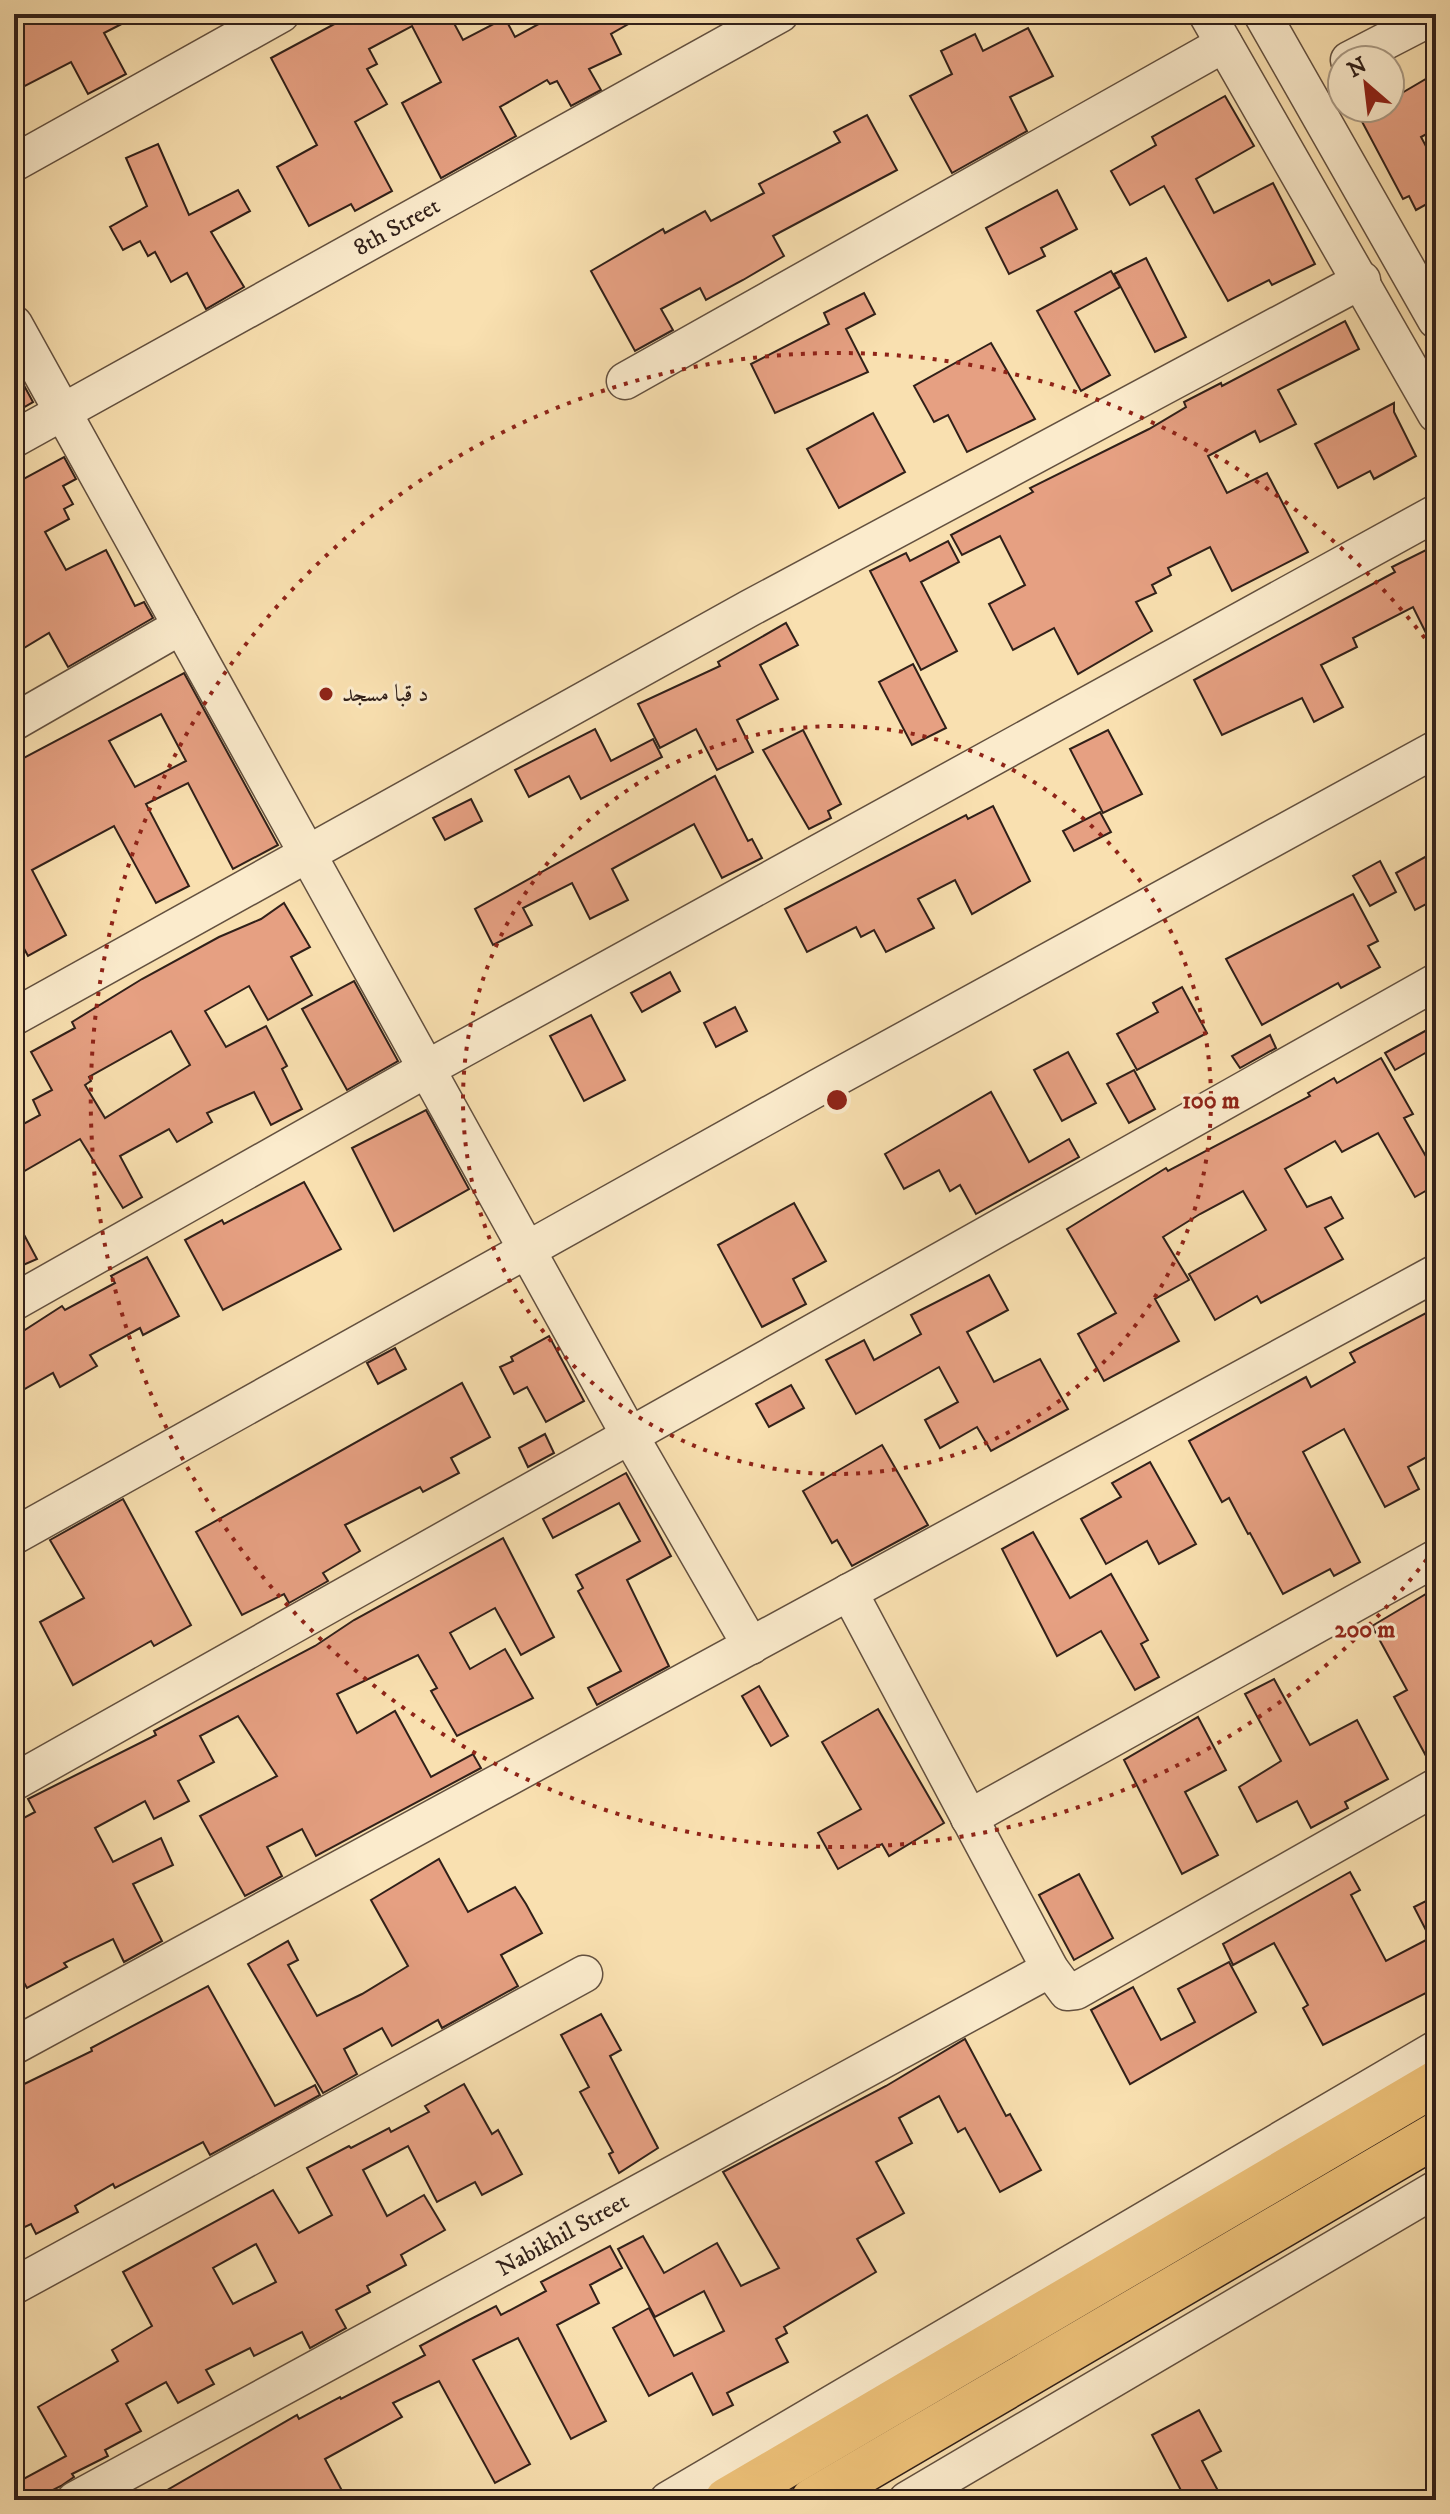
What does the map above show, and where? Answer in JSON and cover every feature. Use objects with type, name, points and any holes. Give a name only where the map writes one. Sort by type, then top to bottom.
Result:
[{"type":"main road","points":[[727,2500],[1436,2083]]},
{"type":"main road","points":[[813,2500],[1436,2135]]},
{"type":"street","points":[[14,163],[281,14]]},
{"type":"street","name":"8th Street","points":[[14,439],[780,14]]},
{"type":"street","points":[[1262,14],[1433,307]]},
{"type":"street","points":[[1380,44],[1436,15]]},
{"type":"street","points":[[625,381],[1216,29],[1436,414]]},
{"type":"street","points":[[1302,85],[1326,72]]},
{"type":"street","points":[[14,1017],[750,608],[1362,280]]},
{"type":"street","points":[[14,324],[630,1436],[751,1646]]},
{"type":"street","points":[[14,1302],[428,1068],[1436,513]]},
{"type":"street","points":[[14,722],[181,626]]},
{"type":"street","points":[[14,1536],[527,1249],[1436,749]]},
{"type":"street","points":[[14,1782],[1436,982]]},
{"type":"street","points":[[14,2046],[1436,1273]]},
{"type":"street","points":[[969,1818],[1436,1558]]},
{"type":"street","points":[[849,1592],[1050,1969],[1067,1992],[1076,1991],[1436,1787]]},
{"type":"street","name":"Nabikhil Street","points":[[75,2500],[1050,1969]]},
{"type":"street","points":[[14,2286],[584,1974]]},
{"type":"street","points":[[668,2500],[1436,2049]]},
{"type":"street","points":[[907,2500],[1436,2189]]},
{"type":"building","points":[[40,14],[141,14],[104,33],[126,74],[88,94],[71,62],[21,88],[14,74],[14,28]]},
{"type":"building","points":[[353,14],[449,14],[463,40],[505,18],[515,37],[557,14],[646,14],[611,34],[621,54],[589,69],[601,90],[571,106],[557,81],[550,84],[547,80],[500,107],[516,136],[441,178],[402,103],[441,82],[412,26],[369,49],[377,64],[367,69],[387,104],[355,122],[392,191],[355,211],[351,204],[309,226],[277,167],[317,145],[271,58]]},
{"type":"building","points":[[1028,28],[1053,76],[1010,97],[1027,131],[952,173],[910,96],[952,74],[941,51],[975,34],[983,51]]},
{"type":"building","points":[[1436,73],[1436,129],[1421,137],[1436,165],[1436,199],[1416,210],[1409,196],[1403,199],[1363,124],[1406,124],[1406,91]]},
{"type":"building","points":[[1225,96],[1254,146],[1196,179],[1214,213],[1273,183],[1315,264],[1272,285],[1269,280],[1228,301],[1164,186],[1130,205],[1111,171],[1156,145],[1152,137]]},
{"type":"building","points":[[867,115],[897,170],[773,236],[784,256],[706,300],[700,288],[661,309],[673,330],[635,351],[591,271],[663,229],[665,233],[705,211],[711,221],[764,193],[759,184],[840,142],[834,132]]},
{"type":"building","points":[[158,144],[189,215],[238,190],[250,211],[211,232],[244,287],[206,309],[187,273],[171,282],[155,252],[148,256],[140,241],[123,250],[110,227],[147,206],[126,158]]},
{"type":"building","points":[[1057,190],[1077,229],[1041,248],[1045,256],[1009,274],[986,228]]},
{"type":"building","points":[[1146,258],[1186,337],[1155,352],[1114,274]]},
{"type":"building","points":[[1111,271],[1120,287],[1075,312],[1110,375],[1081,391],[1037,311]]},
{"type":"building","points":[[864,293],[875,314],[846,329],[868,372],[775,413],[751,364],[829,324],[824,313]]},
{"type":"building","points":[[1345,321],[1359,349],[1278,390],[1296,424],[1260,442],[1255,431],[1208,456],[1227,493],[1267,473],[1308,552],[1232,591],[1210,547],[1168,568],[1171,575],[1152,585],[1156,593],[1136,602],[1152,631],[1078,674],[1054,628],[1013,650],[989,604],[1025,585],[1000,536],[962,555],[951,535],[1033,492],[1030,488],[1149,429],[1186,407],[1184,402],[1221,383],[1222,386]]},
{"type":"building","points":[[991,343],[1035,419],[967,452],[948,415],[934,422],[914,386]]},
{"type":"building","points":[[14,367],[33,402],[14,413]]},
{"type":"building","points":[[1394,403],[1394,412],[1416,456],[1374,479],[1370,471],[1338,488],[1315,444]]},
{"type":"building","points":[[873,413],[905,472],[839,508],[807,449]]},
{"type":"building","points":[[64,457],[76,479],[63,486],[73,504],[64,509],[69,519],[45,532],[66,570],[106,550],[135,606],[144,602],[153,618],[68,667],[49,633],[14,654],[14,484]]},
{"type":"building","points":[[948,541],[959,562],[921,582],[957,651],[921,670],[870,571],[906,553],[910,561]]},
{"type":"building","points":[[1436,545],[1436,653],[1413,607],[1353,638],[1357,647],[1321,665],[1343,707],[1314,722],[1302,698],[1222,735],[1194,680],[1395,572],[1392,567]]},
{"type":"building","points":[[786,623],[798,645],[760,665],[778,699],[737,720],[753,752],[717,770],[696,729],[660,748],[638,704],[720,666],[718,662]]},
{"type":"building","points":[[913,664],[946,728],[912,745],[879,682]]},
{"type":"building","points":[[184,673],[278,845],[233,869],[188,783],[146,804],[189,886],[156,903],[114,826],[32,870],[66,935],[28,956],[21,943],[14,947],[14,763]],"holes":[[[161,714],[186,761],[135,787],[109,741]]]},
{"type":"building","points":[[595,729],[611,761],[653,739],[662,757],[581,799],[569,776],[529,797],[515,770]]},
{"type":"building","points":[[803,730],[841,804],[828,811],[831,818],[809,829],[763,750]]},
{"type":"building","points":[[1108,730],[1142,794],[1103,813],[1070,749]]},
{"type":"building","points":[[715,776],[748,841],[752,839],[762,858],[722,878],[694,824],[612,869],[628,900],[590,919],[572,883],[523,908],[532,925],[493,945],[475,909]]},
{"type":"building","points":[[471,799],[482,821],[445,840],[433,818]]},
{"type":"building","points":[[993,806],[1030,881],[972,914],[955,880],[918,899],[934,928],[886,952],[874,930],[861,937],[856,927],[807,952],[785,909],[966,815],[968,819]]},
{"type":"building","points":[[1100,812],[1111,832],[1074,851],[1063,831]]},
{"type":"building","points":[[1436,851],[1436,899],[1415,910],[1396,873]]},
{"type":"building","points":[[1380,861],[1396,892],[1370,906],[1353,876]]},
{"type":"building","points":[[1353,894],[1378,941],[1368,946],[1380,967],[1341,988],[1338,983],[1262,1025],[1226,959]]},
{"type":"building","points":[[284,903],[310,947],[291,957],[312,995],[268,1020],[249,986],[205,1011],[226,1047],[266,1026],[287,1066],[282,1069],[302,1109],[271,1125],[254,1092],[207,1113],[212,1122],[177,1142],[169,1129],[120,1156],[142,1197],[123,1208],[80,1139],[14,1177],[14,1129],[40,1115],[33,1100],[52,1090],[31,1052],[75,1028],[72,1022],[142,979],[219,937],[261,919]],"holes":[[[171,1031],[190,1065],[105,1118],[85,1085],[91,1081],[89,1077]]]},
{"type":"building","points":[[670,972],[680,991],[642,1012],[631,993]]},
{"type":"building","points":[[354,981],[398,1061],[347,1090],[302,1009]]},
{"type":"building","points":[[1182,987],[1207,1033],[1137,1070],[1117,1034],[1158,1012],[1153,1003]]},
{"type":"building","points":[[735,1007],[747,1031],[716,1047],[704,1023]]},
{"type":"building","points":[[591,1015],[625,1080],[584,1101],[550,1036]]},
{"type":"building","points":[[1436,1025],[1436,1047],[1395,1070],[1385,1053]]},
{"type":"building","points":[[1270,1035],[1276,1048],[1240,1068],[1232,1056]]},
{"type":"building","points":[[1068,1052],[1096,1103],[1062,1121],[1034,1070]]},
{"type":"building","points":[[1381,1058],[1413,1114],[1404,1118],[1436,1174],[1436,1185],[1415,1197],[1378,1133],[1342,1152],[1335,1141],[1285,1169],[1307,1207],[1331,1197],[1343,1218],[1325,1228],[1343,1259],[1261,1303],[1257,1296],[1215,1320],[1189,1274],[1266,1230],[1243,1191],[1200,1214],[1163,1237],[1189,1280],[1155,1299],[1179,1341],[1104,1381],[1078,1334],[1116,1313],[1067,1229],[1166,1168],[1168,1171],[1310,1096],[1308,1093],[1334,1078],[1337,1083]]},
{"type":"building","points":[[1134,1070],[1155,1109],[1129,1123],[1107,1084]]},
{"type":"building","points":[[991,1092],[1029,1162],[1069,1139],[1079,1157],[976,1214],[960,1185],[950,1191],[939,1170],[904,1189],[885,1154]]},
{"type":"building","points":[[426,1110],[469,1189],[394,1231],[352,1148]]},
{"type":"building","points":[[304,1182],[341,1249],[223,1310],[185,1240],[222,1220],[224,1224]]},
{"type":"building","points":[[794,1203],[826,1261],[793,1279],[806,1304],[762,1327],[718,1245]]},
{"type":"building","points":[[14,1216],[37,1259],[14,1269]]},
{"type":"building","points":[[147,1257],[179,1316],[143,1335],[140,1328],[90,1355],[97,1366],[60,1387],[53,1373],[14,1395],[14,1337],[62,1306],[65,1310],[115,1283],[111,1276]]},
{"type":"building","points":[[989,1275],[1008,1310],[967,1332],[994,1382],[1040,1359],[1068,1409],[991,1451],[977,1427],[940,1448],[925,1420],[958,1402],[939,1367],[856,1414],[826,1360],[864,1340],[874,1360],[921,1334],[911,1315]]},
{"type":"building","points":[[1426,1313],[1436,1330],[1436,1452],[1408,1467],[1419,1489],[1385,1507],[1344,1429],[1303,1452],[1360,1562],[1334,1576],[1330,1569],[1283,1594],[1229,1498],[1222,1502],[1189,1441],[1306,1377],[1311,1387],[1355,1362],[1350,1353]]},
{"type":"building","points":[[549,1336],[584,1401],[546,1422],[527,1387],[514,1394],[500,1367],[513,1361],[511,1357]]},
{"type":"building","points":[[395,1348],[406,1369],[378,1384],[367,1363]]},
{"type":"building","points":[[462,1383],[490,1437],[451,1458],[459,1473],[423,1492],[420,1487],[345,1525],[360,1551],[323,1573],[328,1581],[289,1603],[284,1594],[242,1615],[196,1532]]},
{"type":"building","points":[[791,1385],[804,1408],[769,1427],[756,1404]]},
{"type":"building","points":[[545,1434],[554,1453],[528,1467],[519,1448]]},
{"type":"building","points":[[882,1445],[928,1525],[852,1566],[837,1540],[832,1543],[803,1491]]},
{"type":"building","points":[[1150,1462],[1196,1544],[1159,1564],[1147,1541],[1106,1564],[1081,1519],[1121,1497],[1112,1483]]},
{"type":"building","points":[[626,1473],[671,1556],[627,1580],[669,1666],[597,1705],[588,1688],[621,1671],[578,1591],[583,1588],[576,1575],[640,1541],[619,1503],[553,1538],[543,1519]]},
{"type":"building","points":[[123,1499],[191,1625],[154,1646],[151,1641],[73,1685],[40,1622],[84,1598],[50,1540]]},
{"type":"building","points":[[1033,1532],[1070,1598],[1111,1574],[1148,1640],[1141,1644],[1159,1677],[1135,1690],[1101,1631],[1057,1656],[1002,1549]]},
{"type":"building","points":[[503,1538],[554,1637],[521,1655],[495,1608],[450,1633],[470,1669],[505,1649],[533,1698],[457,1736],[431,1691],[437,1688],[418,1655],[337,1694],[357,1733],[395,1711],[431,1777],[473,1754],[481,1768],[316,1856],[302,1829],[267,1847],[282,1876],[245,1896],[200,1816],[277,1776],[238,1716],[200,1736],[214,1762],[178,1781],[189,1801],[154,1819],[145,1801],[95,1828],[113,1862],[161,1838],[173,1865],[133,1884],[162,1941],[124,1962],[113,1939],[64,1963],[67,1967],[27,1988],[14,1965],[14,1823],[35,1812],[28,1799],[156,1735],[154,1731],[315,1646],[354,1620]]},
{"type":"building","points":[[1436,1588],[1436,1766],[1432,1767],[1394,1697],[1407,1690],[1372,1626]]},
{"type":"building","points":[[1274,1679],[1310,1745],[1357,1720],[1388,1779],[1345,1802],[1348,1808],[1311,1828],[1297,1801],[1257,1822],[1239,1787],[1281,1761],[1245,1694]]},
{"type":"building","points":[[759,1686],[788,1736],[771,1746],[742,1696]]},
{"type":"building","points":[[878,1709],[944,1823],[889,1856],[882,1844],[838,1869],[818,1833],[861,1809],[822,1742]]},
{"type":"building","points":[[1198,1717],[1226,1770],[1185,1792],[1218,1855],[1182,1874],[1124,1760]]},
{"type":"building","points":[[439,1859],[468,1912],[515,1887],[526,1904],[542,1933],[501,1955],[518,1986],[442,2028],[438,2020],[392,2046],[382,2028],[344,2049],[357,2074],[323,2093],[248,1964],[288,1941],[298,1960],[288,1965],[317,2016],[362,1994],[408,1966],[371,1900]]},
{"type":"building","points":[[1350,1872],[1360,1890],[1351,1895],[1386,1961],[1430,1938],[1414,1907],[1436,1896],[1436,1988],[1323,2045],[1303,2008],[1308,2005],[1274,1943],[1233,1965],[1223,1944]]},
{"type":"building","points":[[1079,1874],[1113,1938],[1074,1960],[1039,1895]]},
{"type":"building","points":[[1229,1962],[1256,2012],[1130,2084],[1091,2010],[1133,1987],[1161,2040],[1195,2022],[1178,1989]]},
{"type":"building","points":[[208,1986],[275,2106],[315,2085],[320,2095],[210,2155],[203,2142],[115,2188],[113,2184],[75,2206],[78,2212],[36,2234],[31,2224],[14,2232],[14,2089],[92,2051],[91,2048]]},
{"type":"building","points":[[601,2014],[621,2050],[610,2056],[658,2148],[619,2173],[609,2154],[613,2152],[580,2092],[589,2087],[561,2035]]},
{"type":"building","points":[[965,2039],[1006,2116],[1010,2114],[1041,2170],[1000,2192],[965,2128],[958,2132],[939,2096],[899,2118],[912,2143],[876,2162],[904,2213],[857,2239],[876,2272],[784,2327],[787,2333],[776,2339],[788,2362],[727,2393],[733,2405],[713,2415],[692,2373],[649,2396],[613,2328],[649,2308],[674,2356],[724,2331],[704,2291],[655,2317],[618,2249],[643,2236],[664,2273],[717,2243],[741,2286],[779,2268],[723,2172],[886,2086]]},
{"type":"building","points":[[464,2084],[492,2134],[498,2130],[522,2174],[482,2195],[475,2182],[437,2202],[408,2146],[363,2170],[387,2216],[424,2195],[445,2230],[401,2255],[406,2265],[367,2286],[370,2292],[336,2310],[346,2328],[310,2348],[302,2332],[254,2356],[250,2348],[206,2370],[214,2384],[178,2403],[166,2382],[126,2404],[141,2431],[105,2450],[108,2456],[72,2474],[74,2477],[61,2486],[33,2500],[14,2500],[14,2484],[66,2456],[38,2407],[118,2361],[112,2350],[152,2326],[123,2272],[273,2190],[299,2233],[332,2215],[307,2168],[349,2146],[351,2148],[389,2128],[391,2132],[429,2112],[425,2106]],"holes":[[[256,2244],[276,2282],[233,2304],[213,2268]]]},
{"type":"building","points":[[610,2246],[622,2268],[590,2285],[599,2303],[557,2325],[606,2421],[571,2439],[518,2338],[473,2360],[530,2464],[495,2483],[439,2381],[393,2403],[402,2417],[325,2459],[347,2500],[150,2500],[297,2415],[299,2419],[425,2355],[420,2346],[465,2322],[496,2306],[501,2315],[546,2291],[541,2282]]},
{"type":"building","points":[[1199,2410],[1221,2451],[1202,2461],[1223,2500],[1186,2500],[1152,2435]]},
{"type":"place","name":"د قبا مسجد","points":[[326,694]]}]
